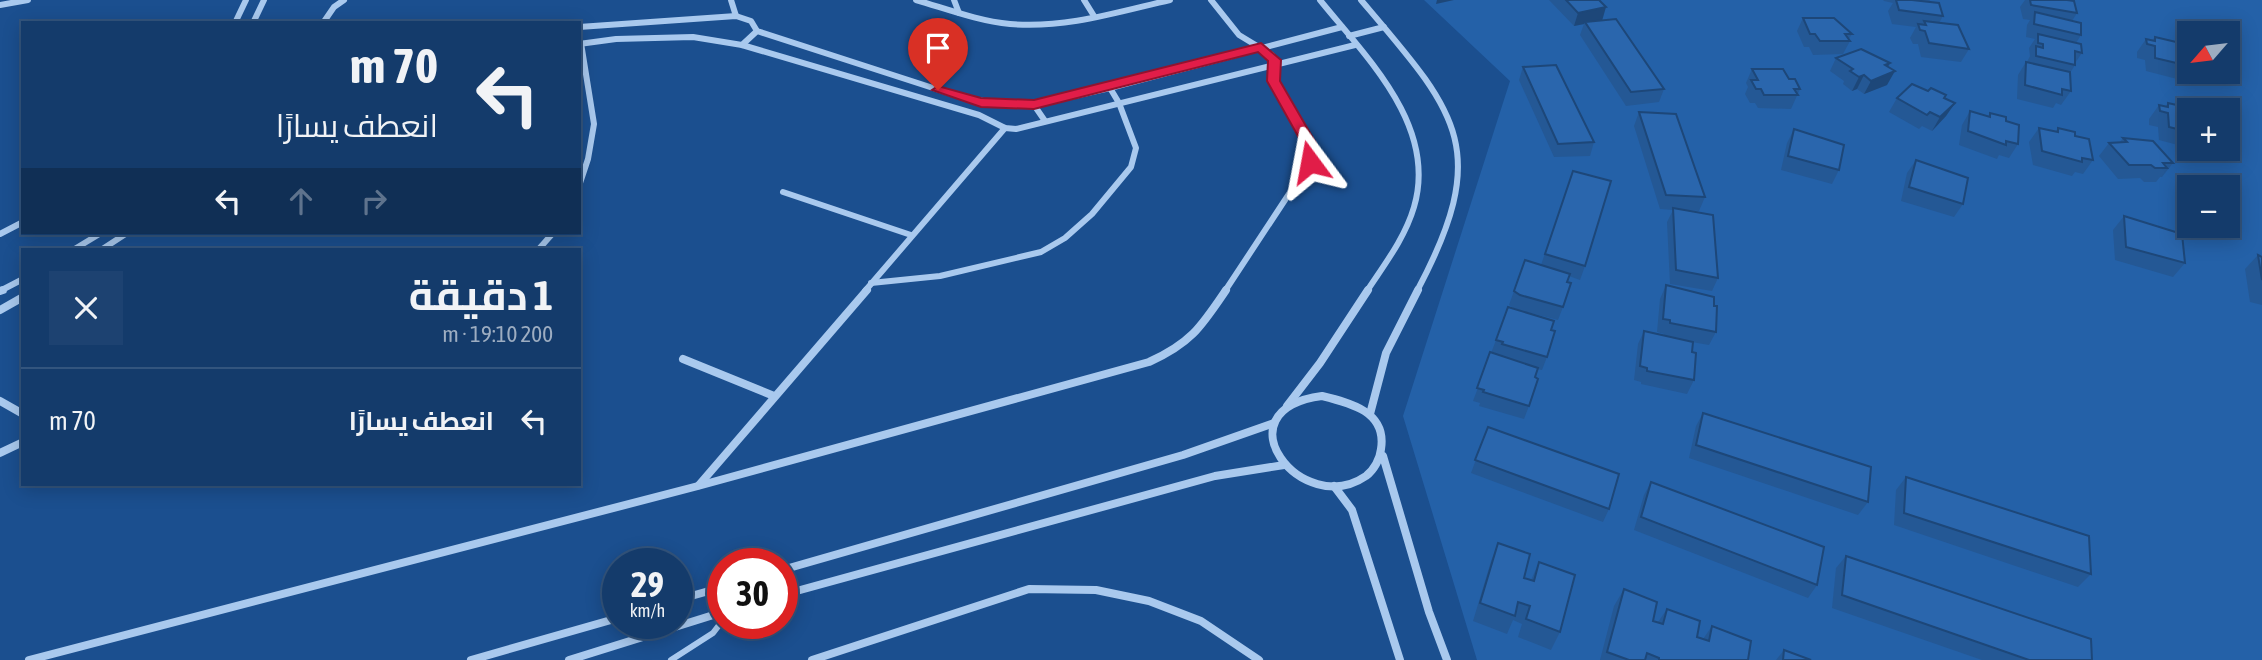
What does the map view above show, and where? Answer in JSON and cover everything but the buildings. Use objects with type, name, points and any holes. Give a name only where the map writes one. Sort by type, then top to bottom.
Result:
[{"type":"street","points":[[0,5],[28,0]]},
{"type":"street","points":[[236,21],[246,0]]},
{"type":"street","points":[[254,21],[264,0]]},
{"type":"street","points":[[324,21],[334,7],[344,0]]},
{"type":"street","points":[[731,0],[736,16]]},
{"type":"street","points":[[916,0],[990,22],[1024,25],[1060,23],[1170,0]]},
{"type":"street","points":[[954,0],[959,13]]},
{"type":"street","points":[[1084,0],[1094,16]]},
{"type":"street","points":[[29,660],[698,486],[1149,362],[1175,350],[1200,329],[1310,162],[1310,145],[1273,81],[1275,65],[1272,55],[1234,30],[1211,0]]},
{"type":"street","points":[[798,565],[1208,447],[1274,423],[1314,373],[1388,258],[1407,226],[1417,194],[1419,162],[1412,131],[1398,102],[1320,0]]},
{"type":"street","points":[[1361,0],[1434,93],[1452,123],[1461,155],[1461,189],[1450,222],[1385,354],[1370,414]]},
{"type":"street","points":[[581,27],[736,16],[751,21],[757,31],[964,99],[998,105],[1034,105],[1110,88],[1342,27]]},
{"type":"street","points":[[1349,36],[1384,27]]},
{"type":"street","points":[[742,45],[757,31]]},
{"type":"street","points":[[581,43],[651,37],[693,37],[742,45],[979,115],[1005,128],[1024,128],[1355,45]]},
{"type":"street","points":[[581,49],[594,124],[581,180]]},
{"type":"street","points":[[870,284],[940,276],[1041,252],[1065,237],[1093,214],[1131,167],[1136,148],[1119,103],[1110,88]]},
{"type":"street","points":[[1034,105],[1045,121]]},
{"type":"street","points":[[698,486],[1005,128]]},
{"type":"street","points":[[783,192],[911,236]]},
{"type":"street","points":[[0,234],[21,223]]},
{"type":"street","points":[[76,248],[98,235]]},
{"type":"street","points":[[104,248],[124,235]]},
{"type":"street","points":[[0,291],[21,280]]},
{"type":"street","points":[[0,310],[21,298]]},
{"type":"street","points":[[683,359],[774,396]]},
{"type":"street","points":[[1287,406],[1309,397],[1335,397],[1370,414],[1383,434],[1383,456],[1429,612],[1447,660]]},
{"type":"street","points":[[0,401],[21,413]]},
{"type":"street","points":[[1274,423],[1273,444],[1284,465],[1306,480],[1334,486],[1347,485],[1370,474],[1383,456]]},
{"type":"street","points":[[0,453],[21,443]]},
{"type":"street","points":[[798,591],[1215,476],[1284,465]]},
{"type":"street","points":[[1334,486],[1352,510],[1401,660]]},
{"type":"street","points":[[812,660],[1029,589],[1096,590],[1149,601],[1200,621],[1259,660]]},
{"type":"street","points":[[569,660],[707,617]]},
{"type":"street","points":[[471,660],[506,655],[602,623]]},
{"type":"lane","points":[[671,660],[707,637]]},
{"type":"shaded area","points":[[1424,0],[2262,0],[2262,660],[1477,660],[1403,416],[1510,81]]},
{"type":"route","points":[[938,90],[981,103],[1034,105],[1110,88],[1261,47],[1272,55],[1275,65],[1273,81],[1310,145],[1310,162]]}]
